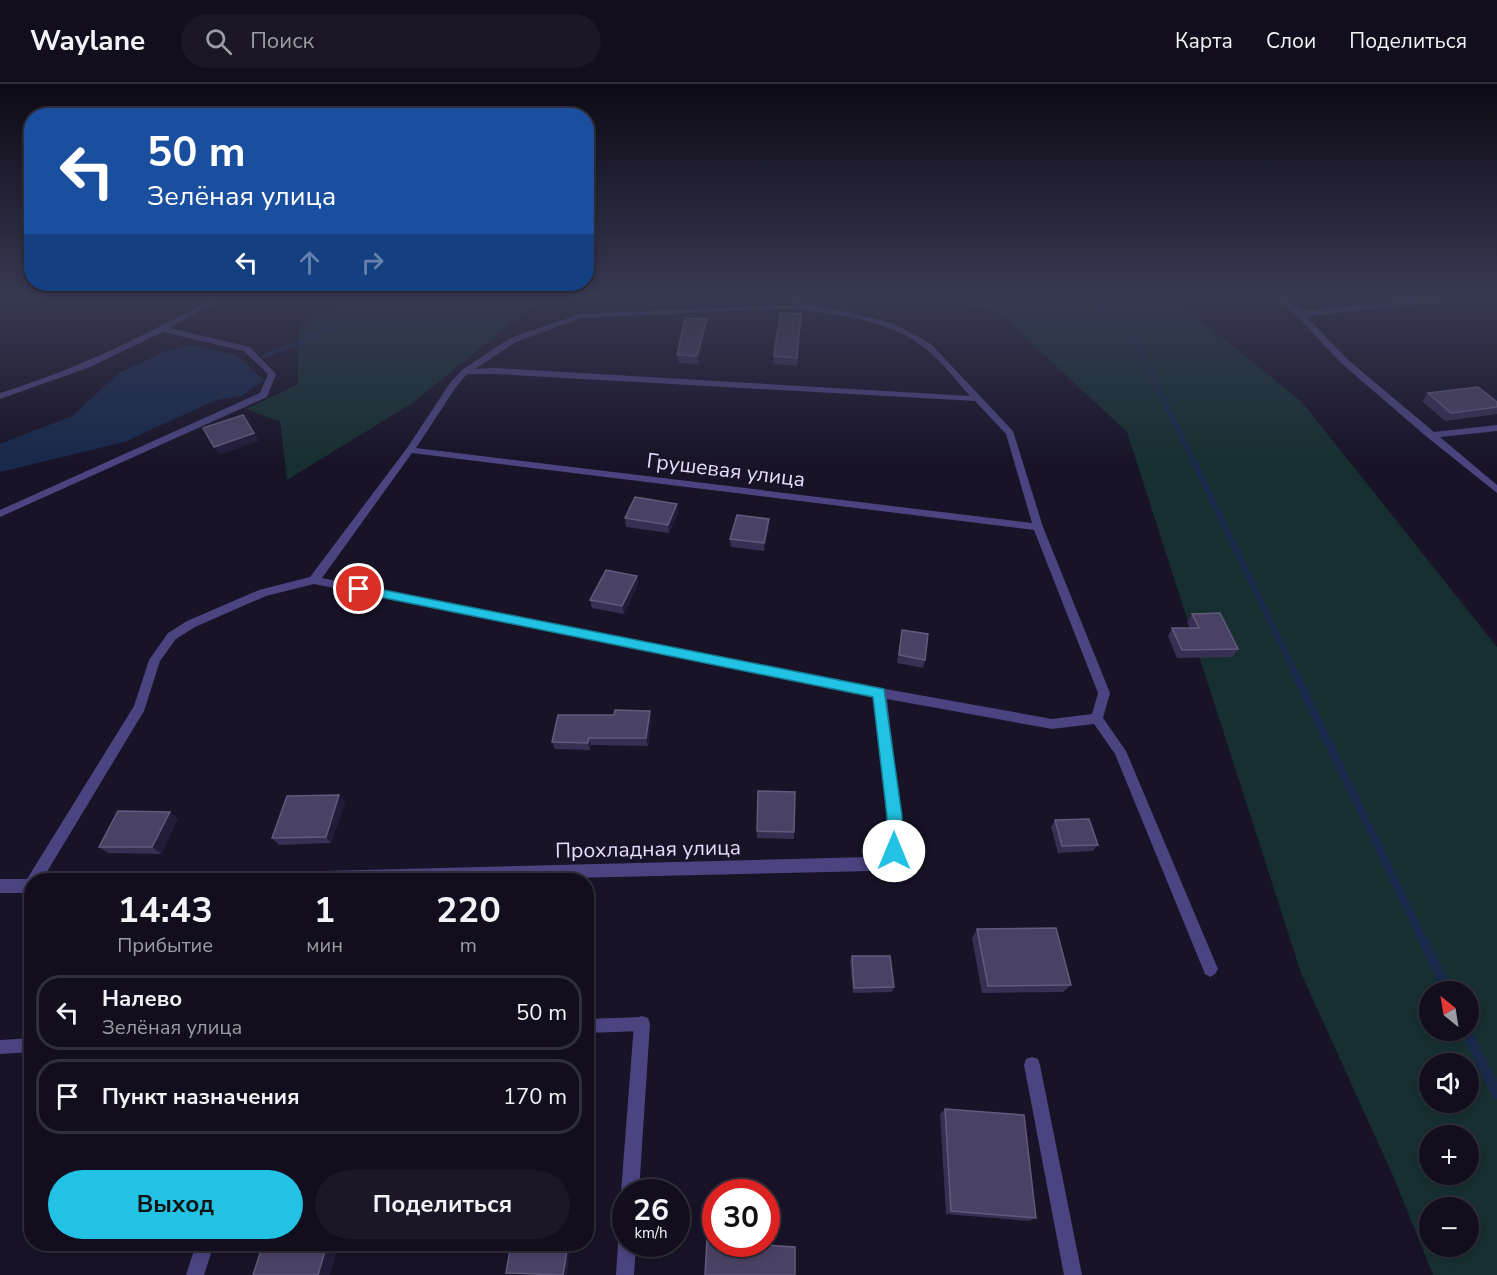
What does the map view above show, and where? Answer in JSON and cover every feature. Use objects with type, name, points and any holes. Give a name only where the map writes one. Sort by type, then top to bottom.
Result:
[{"type":"street","points":[[0,396],[40,384],[115,352]]},
{"type":"street","points":[[0,514],[264,395],[272,374],[250,352]]},
{"type":"street","points":[[314,580],[410,450],[453,385],[465,372],[496,352]]},
{"type":"street","points":[[933,352],[1010,433],[1038,526],[1104,693],[1097,718]]},
{"type":"street","points":[[1335,352],[1497,490]]},
{"type":"street","points":[[465,372],[495,371],[978,399]]},
{"type":"street","points":[[1430,435],[1497,428]]},
{"type":"street","name":"Грушевая улица","points":[[410,450],[1038,526]]},
{"type":"street","points":[[38,873],[140,707],[155,660],[172,636],[191,624],[263,593],[314,580],[880,693],[1052,724],[1097,718]]},
{"type":"street","name":"Прохладная улица","points":[[517,873],[871,864],[894,851],[894,816],[880,693]]},
{"type":"street","points":[[1097,718],[1120,751],[1210,969]]},
{"type":"street","points":[[0,886],[24,885]]},
{"type":"street","points":[[631,1179],[642,1024]]},
{"type":"street","points":[[1032,1065],[1074,1275]]},
{"type":"street","points":[[195,1275],[203,1251]]},
{"type":"street","points":[[625,1275],[626,1257]]},
{"type":"lane","points":[[594,1026],[642,1024]]},
{"type":"lane","points":[[0,1047],[24,1046]]},
{"type":"green space","points":[[298,352],[476,352],[414,402],[287,480],[280,422],[246,409],[298,384]]},
{"type":"green space","points":[[1041,352],[1240,352],[1302,402],[1497,647],[1497,1275],[1433,1275],[1426,1257],[1479,1257],[1479,1197],[1419,1197],[1419,1240],[1394,1178],[1301,973],[1127,432]]},
{"type":"water","points":[[163,352],[218,352],[237,356],[264,380],[242,396],[216,400],[124,442],[0,472],[0,444],[72,416],[119,373]]},
{"type":"building","points":[[678,352],[698,352],[697,356],[677,355]]},
{"type":"building","points":[[775,352],[798,352],[797,358],[774,356]]},
{"type":"building","points":[[1478,387],[1497,402],[1497,407],[1451,413],[1428,393]]},
{"type":"building","points":[[243,415],[254,433],[214,447],[203,428]]},
{"type":"building","points":[[635,497],[677,504],[668,525],[625,518]]},
{"type":"building","points":[[737,515],[769,519],[764,543],[730,539]]},
{"type":"building","points":[[606,570],[637,576],[622,606],[590,600]]},
{"type":"building","points":[[1220,613],[1238,649],[1182,650],[1172,628],[1199,628],[1192,614]]},
{"type":"building","points":[[902,630],[928,634],[925,660],[899,655]]},
{"type":"building","points":[[615,710],[650,711],[646,738],[589,738],[588,743],[552,742],[558,715],[614,715]]},
{"type":"building","points":[[758,791],[795,792],[794,832],[757,831]]},
{"type":"building","points":[[339,795],[326,837],[272,838],[287,796]]},
{"type":"building","points":[[118,811],[170,812],[152,847],[99,847]]},
{"type":"building","points":[[1089,819],[1098,845],[1062,846],[1055,820]]},
{"type":"building","points":[[1056,928],[1071,985],[988,986],[977,929]]},
{"type":"building","points":[[852,956],[890,956],[894,987],[854,988]]},
{"type":"building","points":[[945,1109],[1024,1115],[1036,1218],[951,1211]]},
{"type":"building","points":[[780,1246],[795,1247],[795,1275],[705,1275],[706,1257],[780,1257]]},
{"type":"building","points":[[261,1251],[325,1251],[318,1275],[253,1275]]},
{"type":"building","points":[[510,1251],[567,1251],[563,1275],[506,1273]]},
{"type":"waterway","points":[[264,356],[275,352]]},
{"type":"waterway","points":[[1141,352],[1195,465]]},
{"type":"waterway","points":[[1195,464],[1297,677]]},
{"type":"waterway","points":[[1296,675],[1424,942]]},
{"type":"waterway","points":[[1424,941],[1443,981]]},
{"type":"waterway","points":[[1471,1041],[1497,1094]]},
{"type":"route","points":[[359,589],[880,693],[894,816],[894,851]]}]
